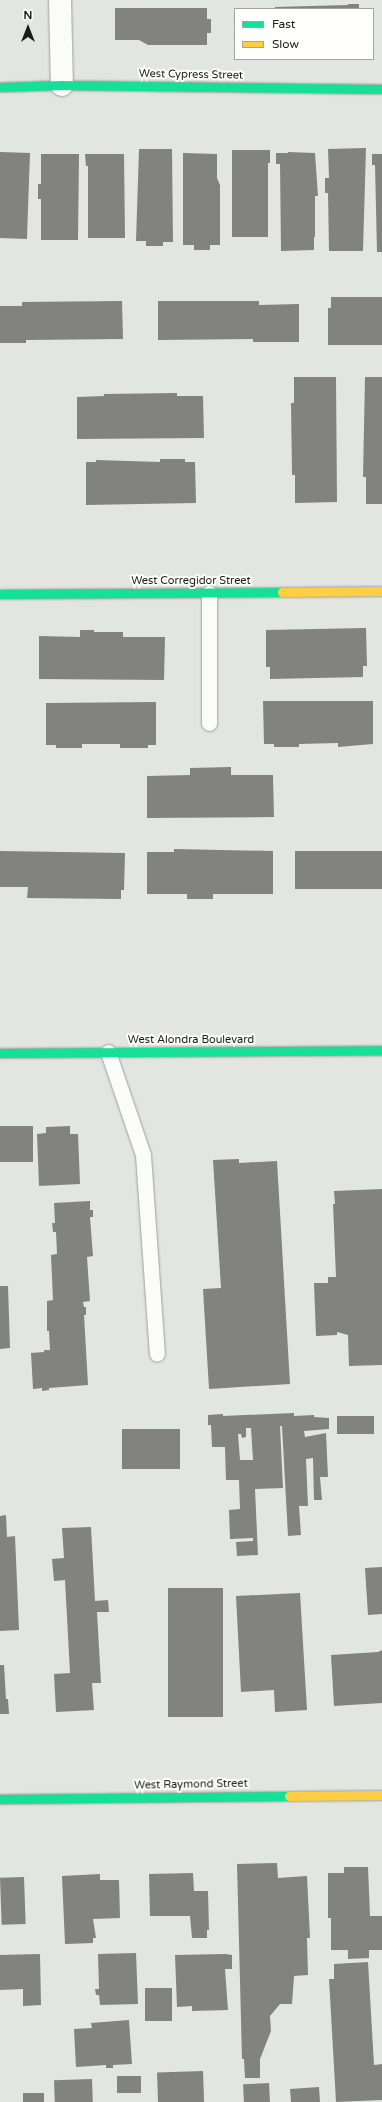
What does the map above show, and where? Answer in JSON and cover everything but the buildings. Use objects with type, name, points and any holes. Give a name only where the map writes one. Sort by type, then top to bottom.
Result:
[{"type":"street","points":[[60,0],[62,85]]},
{"type":"street","name":"West Cypress Street","points":[[0,87],[62,85],[382,89]]},
{"type":"street","name":"West Corregidor Street","points":[[0,594],[382,592]]},
{"type":"street","name":"West Alondra Boulevard","points":[[0,1053],[382,1050]]},
{"type":"street","name":"West Raymond Street","points":[[0,1799],[382,1795]]},
{"type":"lane","points":[[209,593],[209,723]]},
{"type":"lane","points":[[108,1052],[143,1155],[157,1354]]},
{"type":"traffic: fast","points":[[0,87],[62,85],[382,89]]},
{"type":"traffic: fast","points":[[0,594],[282,592]]},
{"type":"traffic: fast","points":[[0,1053],[382,1050]]},
{"type":"traffic: fast","points":[[0,1799],[289,1796]]},
{"type":"traffic: slow","points":[[282,592],[382,591]]},
{"type":"traffic: slow","points":[[289,1796],[382,1795]]}]
